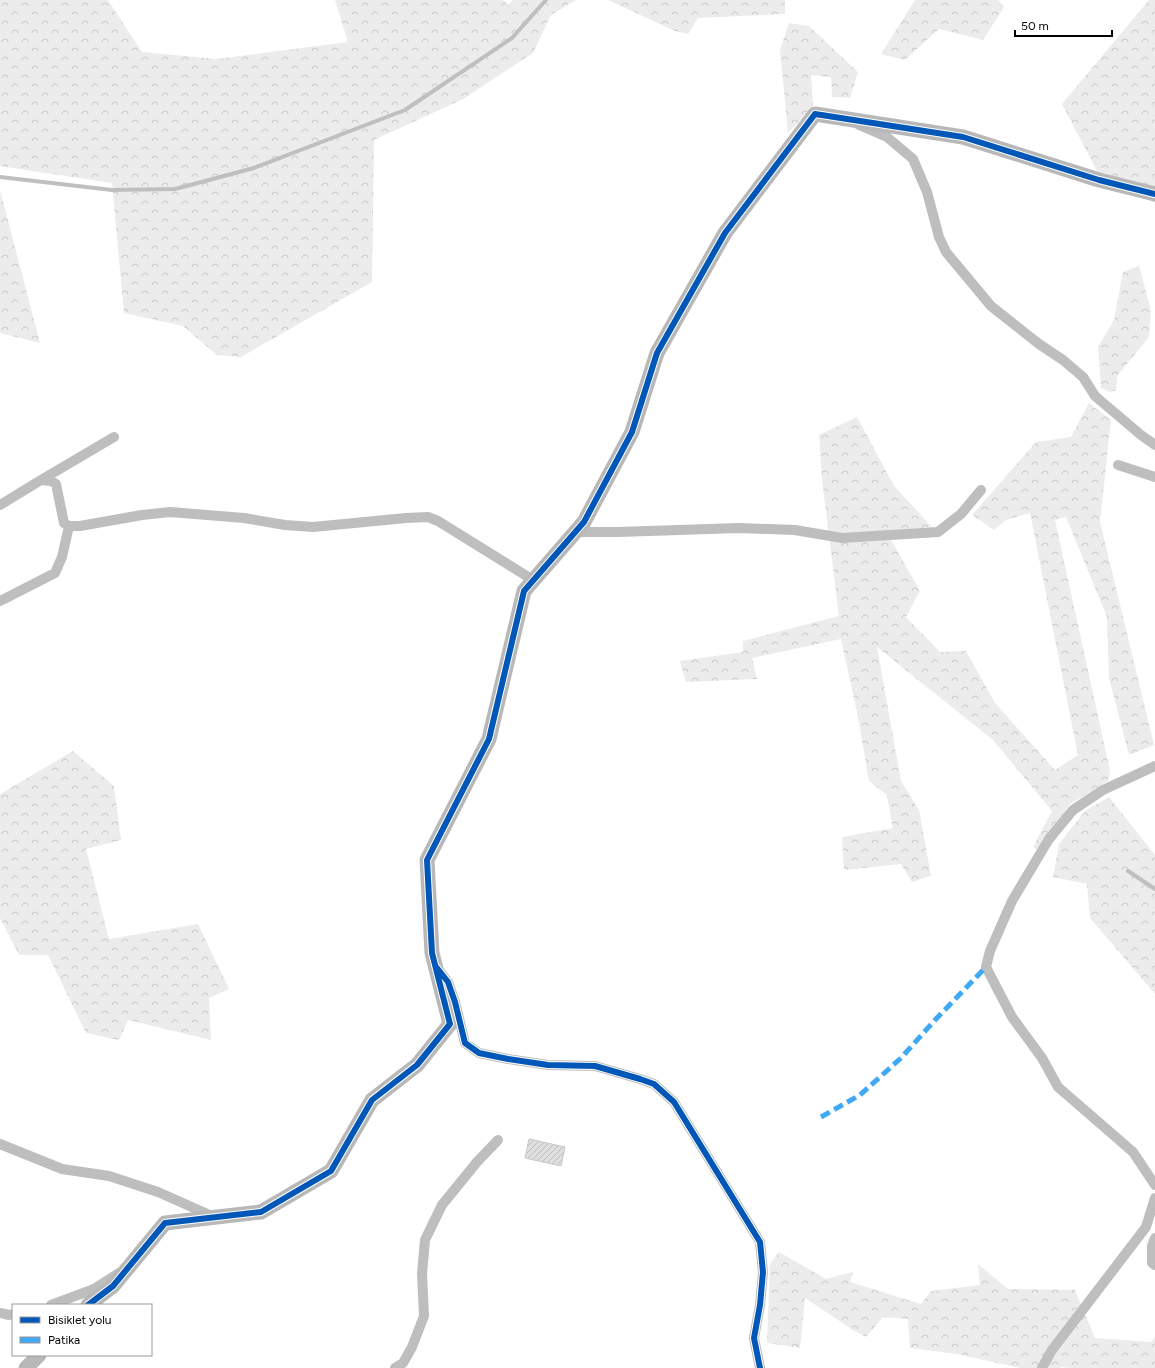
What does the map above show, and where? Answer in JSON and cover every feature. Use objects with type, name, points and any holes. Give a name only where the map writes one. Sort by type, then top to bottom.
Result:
[{"type":"street","points":[[89,1304],[113,1286],[165,1223],[261,1212],[331,1171],[372,1100],[417,1065],[450,1024],[432,953],[427,860],[489,739],[524,591],[584,522],[632,432],[657,353],[725,233],[815,114],[963,137],[1099,180],[1155,194]]},
{"type":"street","points":[[848,120],[887,137],[913,159],[927,192],[939,237],[946,252],[991,306],[1039,344],[1063,360],[1083,377],[1095,396],[1140,435],[1155,445]]},
{"type":"street","points":[[0,505],[114,438]]},
{"type":"street","points":[[1118,465],[1155,477]]},
{"type":"street","points":[[41,480],[51,481],[56,484],[64,523],[69,526],[80,526],[142,515],[170,512],[244,518],[285,525],[313,527],[428,517],[438,520],[533,580]]},
{"type":"street","points":[[575,532],[739,528],[795,530],[842,538],[938,532],[961,514],[981,490]]},
{"type":"street","points":[[0,601],[55,573],[62,557],[69,526]]},
{"type":"street","points":[[1155,766],[1103,790],[1073,810],[1049,839],[1012,901],[990,951],[986,967],[1012,1017],[1042,1058],[1058,1087],[1133,1152],[1155,1185]]},
{"type":"street","points":[[435,964],[448,982],[455,1002],[465,1043],[479,1053],[548,1065],[595,1066],[654,1084],[674,1102],[760,1242],[763,1272],[760,1305],[754,1338],[760,1368]]},
{"type":"street","points":[[396,1368],[403,1363],[412,1347],[424,1316],[422,1274],[425,1240],[442,1205],[477,1162],[498,1140]]},
{"type":"street","points":[[0,1144],[62,1169],[109,1176],[158,1192],[214,1217]]},
{"type":"street","points":[[1042,1368],[1052,1350],[1146,1227],[1155,1198]]},
{"type":"street","points":[[1155,1238],[1152,1246],[1152,1263],[1155,1265]]},
{"type":"street","points":[[54,1304],[94,1289],[129,1266]]},
{"type":"street","points":[[0,1313],[12,1314]]},
{"type":"street","points":[[26,1368],[38,1356]]},
{"type":"green space","points":[[0,0],[108,0],[142,52],[217,59],[348,42],[335,0],[503,0],[508,5],[513,0],[576,0],[551,15],[533,53],[463,99],[374,140],[372,282],[241,357],[217,355],[183,326],[124,313],[112,183],[0,166]]},
{"type":"green space","points":[[608,0],[785,0],[785,14],[698,18],[688,34],[675,31]]},
{"type":"green space","points":[[915,0],[998,0],[1004,7],[983,40],[939,29],[905,60],[881,54]]},
{"type":"green space","points":[[1149,0],[1155,0],[1155,203],[1097,171],[1062,104]]},
{"type":"green space","points":[[789,23],[809,26],[858,72],[850,98],[832,97],[831,77],[811,75],[813,107],[788,133],[780,50]]},
{"type":"green space","points":[[0,190],[40,343],[0,333]]},
{"type":"green space","points":[[1139,266],[1151,310],[1149,337],[1117,376],[1116,390],[1110,392],[1101,388],[1098,347],[1114,320],[1123,272]]},
{"type":"green space","points":[[1089,403],[1111,420],[1100,522],[1154,745],[1129,755],[1109,678],[1107,617],[1066,517],[1055,520],[1110,771],[1108,781],[1070,804],[1037,850],[1033,847],[1052,811],[993,740],[877,647],[901,781],[919,810],[931,876],[912,882],[901,864],[844,870],[842,837],[893,828],[887,795],[869,781],[858,717],[841,639],[752,658],[757,679],[686,682],[680,661],[743,652],[743,641],[839,616],[822,480],[819,435],[857,417],[894,486],[932,527],[886,531],[920,591],[906,617],[940,652],[966,651],[995,703],[1055,770],[1078,755],[1030,513],[1006,520],[994,530],[972,515],[1036,442],[1071,437]]},
{"type":"green space","points":[[73,751],[114,786],[121,840],[86,849],[109,939],[198,924],[229,989],[209,998],[211,1040],[128,1020],[119,1040],[86,1033],[48,955],[19,955],[0,918],[0,794]]},
{"type":"green space","points":[[1109,797],[1155,855],[1155,994],[1090,918],[1087,884],[1053,877],[1059,844],[1085,811]]},
{"type":"green space","points":[[779,1252],[826,1279],[853,1272],[850,1282],[921,1304],[931,1291],[980,1285],[978,1264],[1008,1289],[1075,1290],[1095,1338],[1151,1342],[1155,1337],[1155,1368],[1020,1368],[957,1354],[910,1348],[908,1319],[883,1317],[866,1337],[805,1298],[800,1348],[767,1343],[770,1264]]},
{"type":"building","points":[[529,1139],[565,1147],[561,1166],[525,1158]]},
{"type":"waterway","points":[[0,177],[112,190],[175,189],[254,168],[405,110],[512,38],[546,0]]},
{"type":"waterway","points":[[1128,871],[1155,889]]},
{"type":"marked path","points":[[821,1117],[860,1095],[901,1058],[986,967]]},
{"type":"cycle path","points":[[89,1304],[113,1286],[165,1223],[261,1212],[331,1171],[372,1100],[417,1065],[450,1024],[432,953],[427,860],[489,739],[524,591],[584,522],[632,432],[657,353],[725,233],[815,114],[963,137],[1099,180],[1155,194]]},
{"type":"cycle path","points":[[437,968],[448,982],[455,1002],[465,1043],[479,1053],[548,1065],[595,1066],[654,1084],[674,1102],[760,1242],[763,1272],[760,1305],[754,1338],[760,1368]]}]
